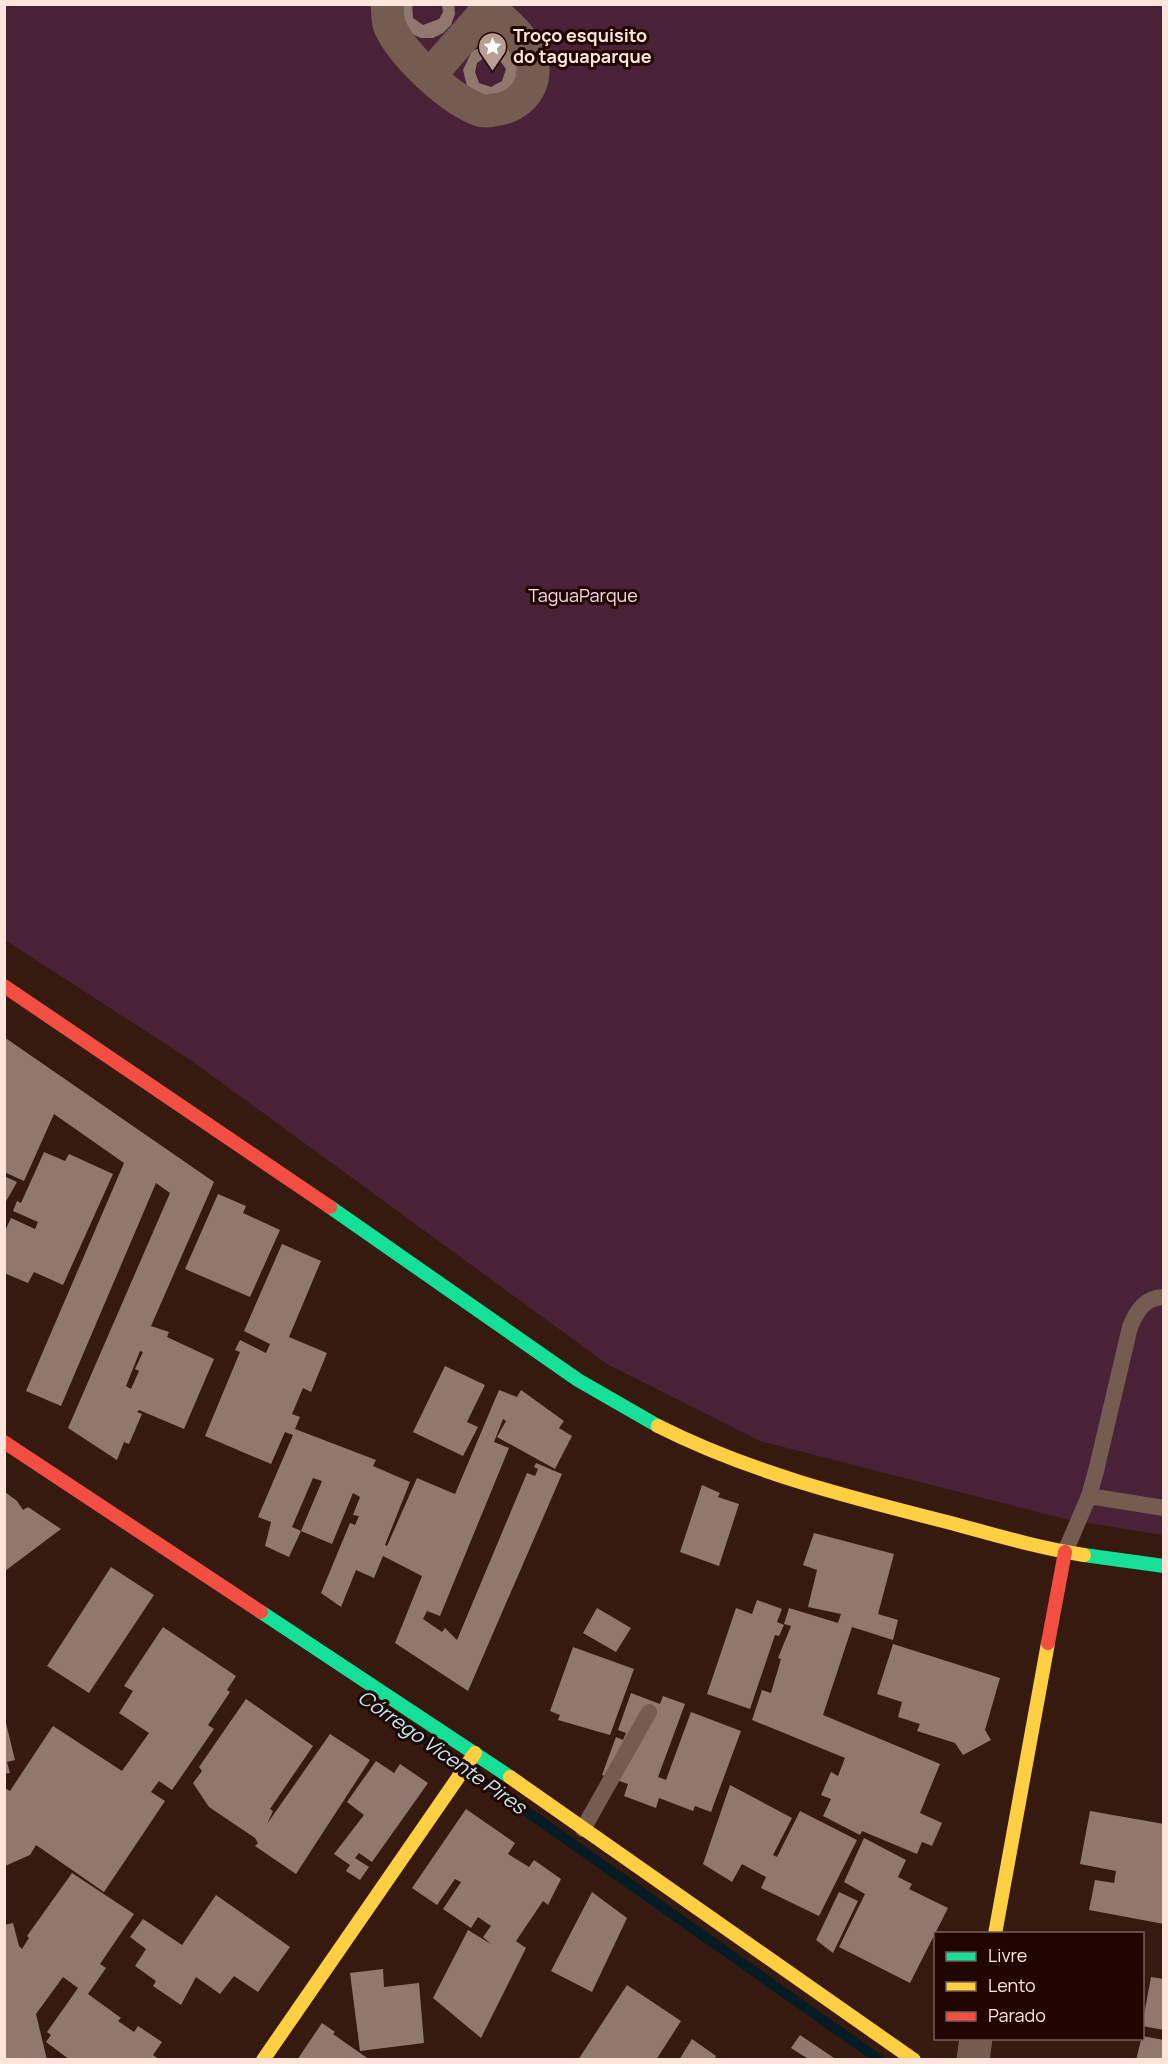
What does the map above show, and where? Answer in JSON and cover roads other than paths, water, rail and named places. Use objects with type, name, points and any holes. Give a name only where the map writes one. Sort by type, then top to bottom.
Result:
[{"type":"street","points":[[387,4],[389,26],[407,52],[430,75],[448,91],[481,111],[504,109],[526,96],[533,75],[530,55],[506,23],[486,6],[430,75]]},
{"type":"street","points":[[4,986],[238,1143],[578,1380],[630,1412],[692,1443],[763,1471],[850,1498],[1065,1552],[1164,1566]]},
{"type":"street","points":[[4,1442],[475,1753],[914,2060]]},
{"type":"street","points":[[995,1932],[1065,1552]]},
{"type":"street","points":[[262,2060],[475,1753]]},
{"type":"street","points":[[973,2060],[976,2040]]},
{"type":"lane","points":[[1065,1552],[1089,1496],[1130,1327],[1136,1314],[1145,1303],[1164,1297]]},
{"type":"lane","points":[[1089,1496],[1164,1508]]},
{"type":"lane","points":[[583,1829],[650,1712]]},
{"type":"waterway","name":"Córrego Vicente Pires","points":[[405,1726],[880,2060]]},
{"type":"place","name":"Troço esquisito do taguaparque","points":[[492,72]]},
{"type":"park label","name":"TaguaParque","points":[[583,596]]}]
